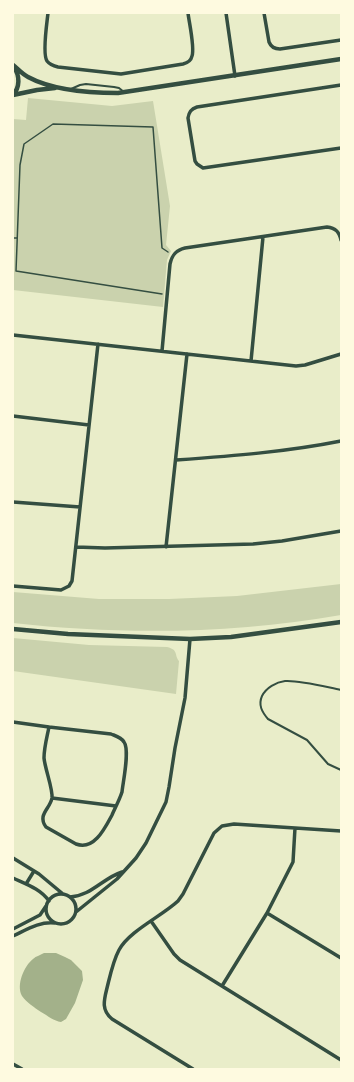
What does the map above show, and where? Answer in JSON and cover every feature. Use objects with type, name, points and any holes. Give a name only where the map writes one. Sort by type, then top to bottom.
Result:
[{"type":"street","points":[[48,13],[44,55],[49,64],[56,67],[121,74],[183,64],[190,61],[193,51],[188,13]]},
{"type":"street","points":[[226,13],[235,76]]},
{"type":"street","points":[[264,13],[269,42],[276,48],[280,49],[341,40]]},
{"type":"street","points":[[13,95],[57,88],[107,93],[126,92],[341,60]]},
{"type":"street","points":[[13,66],[27,76],[57,88]]},
{"type":"street","points":[[13,66],[19,78],[16,92],[13,95]]},
{"type":"street","points":[[341,85],[197,107],[190,112],[188,118],[195,161],[202,168],[341,148]]},
{"type":"street","points":[[162,351],[170,264],[173,255],[177,251],[185,248],[327,226],[336,229],[341,240]]},
{"type":"street","points":[[251,361],[263,237]]},
{"type":"street","points":[[13,335],[299,366],[341,354]]},
{"type":"street","points":[[13,586],[59,590],[67,588],[71,584],[73,578],[98,344]]},
{"type":"street","points":[[166,547],[187,354]]},
{"type":"street","points":[[13,416],[89,425]]},
{"type":"street","points":[[176,460],[254,454],[324,445],[341,441]]},
{"type":"street","points":[[13,502],[80,507]]},
{"type":"street","points":[[76,547],[166,547],[266,543],[341,531]]},
{"type":"street","points":[[13,629],[68,634],[190,639],[231,637],[341,622]]},
{"type":"street","points":[[76,912],[117,879],[136,858],[146,843],[166,802],[185,698],[190,639]]},
{"type":"street","points":[[13,722],[111,734],[120,737],[124,741],[127,752],[122,792],[104,830],[99,837],[86,846],[76,844],[45,825],[43,822],[43,817],[52,798],[44,759],[49,727]]},
{"type":"street","points":[[52,798],[116,806]]},
{"type":"street","points":[[193,1069],[112,1019],[106,1013],[104,1008],[104,1000],[118,952],[122,945],[128,938],[173,906],[181,898],[212,836],[219,828],[230,824],[341,831]]},
{"type":"street","points":[[222,986],[267,913],[293,862],[295,828]]},
{"type":"street","points":[[13,858],[39,874],[63,894],[70,897],[75,902],[76,907],[76,912],[73,919],[68,923],[63,924],[48,922],[13,936]]},
{"type":"street","points":[[26,884],[34,871]]},
{"type":"street","points":[[70,897],[85,894],[114,874],[123,871]]},
{"type":"street","points":[[13,878],[46,896],[48,903],[47,914],[51,920],[56,923]]},
{"type":"street","points":[[13,929],[43,912],[48,903],[55,896],[63,894]]},
{"type":"street","points":[[267,913],[341,958]]},
{"type":"street","points":[[151,921],[177,957],[341,1060]]},
{"type":"street","points":[[13,1064],[22,1069]]},
{"type":"lane","points":[[70,89],[80,84],[86,84],[119,88],[126,92]]},
{"type":"lane","points":[[341,690],[302,682],[284,681],[268,689],[260,701],[260,708],[268,719],[307,740],[328,764],[341,770]]},
{"type":"path","points":[[168,294],[16,271],[20,165],[24,144],[53,124],[153,127],[162,248],[173,255]]},
{"type":"shaded area","points":[[28,98],[112,106],[153,101],[170,206],[166,245],[171,251],[167,260],[163,307],[13,290],[13,119],[26,120]]},
{"type":"shaded area","points":[[341,584],[341,615],[260,626],[177,631],[136,631],[54,627],[13,623],[13,592],[99,599],[169,599],[237,596]]},
{"type":"shaded area","points":[[13,638],[89,645],[171,648],[175,651],[179,661],[176,694],[13,671]]},
{"type":"shaded area","points":[[44,953],[56,953],[65,957],[71,960],[82,971],[83,980],[75,1003],[66,1019],[61,1022],[56,1021],[31,1005],[26,1001],[20,992],[20,981],[27,966],[34,958]]}]
